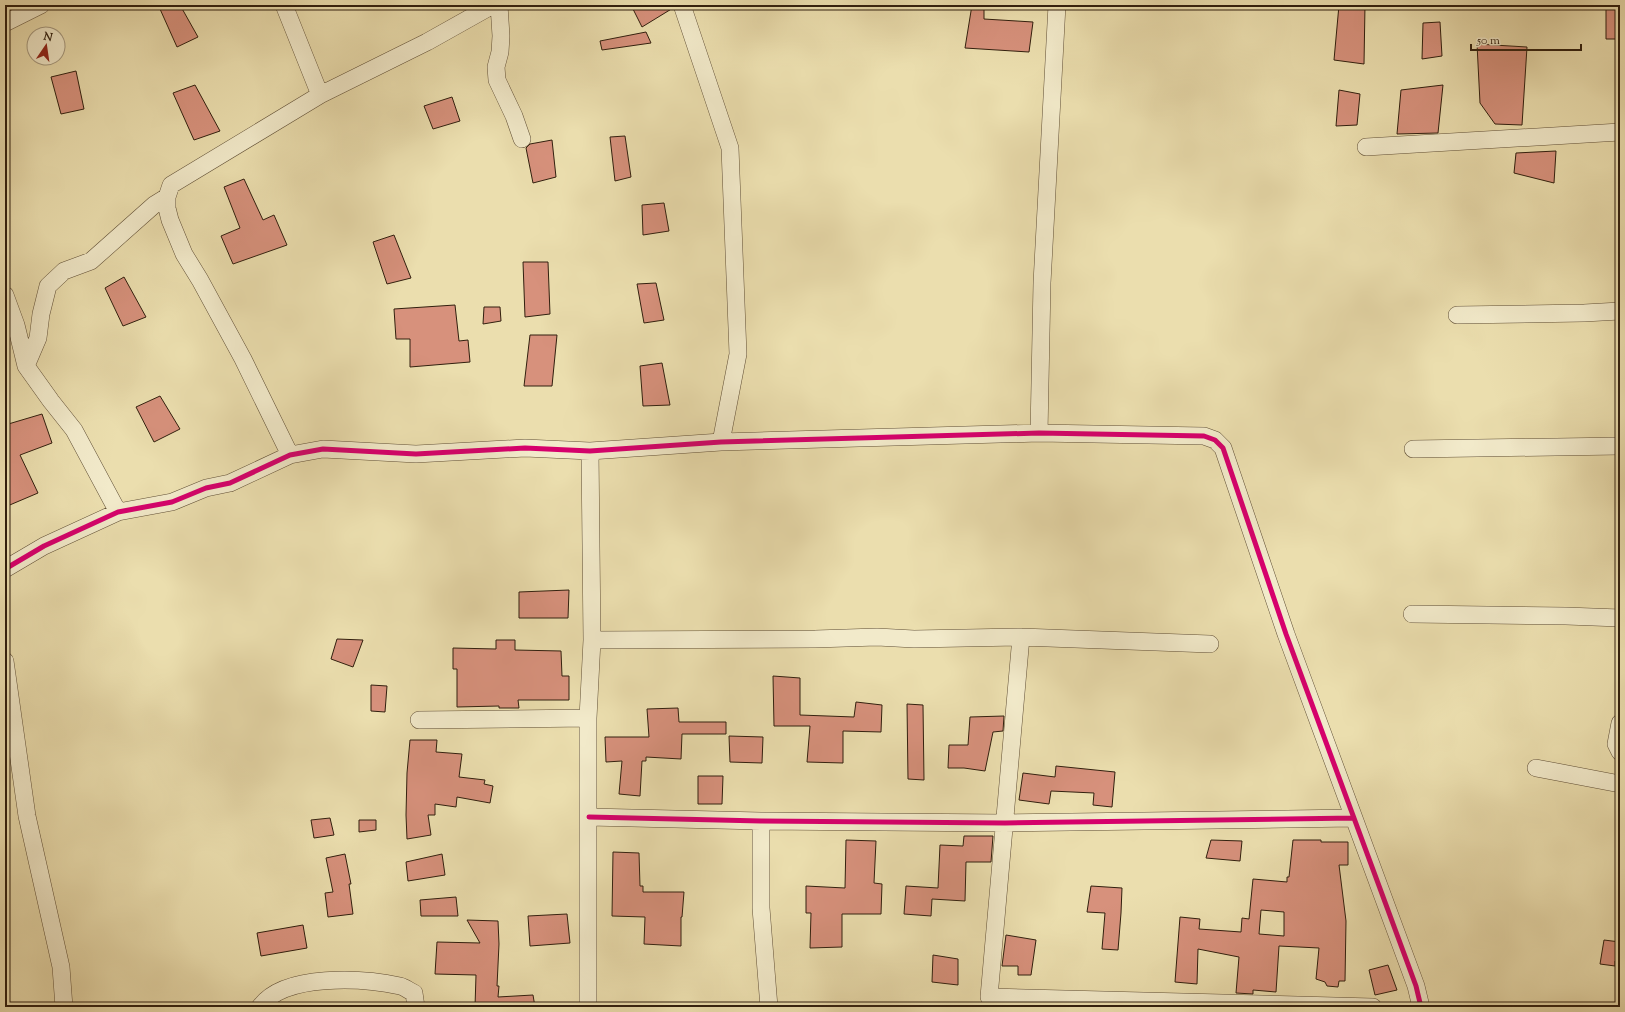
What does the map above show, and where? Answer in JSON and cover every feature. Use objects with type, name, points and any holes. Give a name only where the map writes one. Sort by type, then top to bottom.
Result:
[{"type":"street","points":[[5,23],[41,5]]},
{"type":"street","points":[[284,5],[320,95]]},
{"type":"street","points":[[290,456],[243,359],[200,280],[184,254],[170,220],[167,208],[167,197],[171,185],[320,95],[427,42],[494,5],[501,36],[500,52],[496,67],[497,80],[514,116],[522,139]]},
{"type":"street","points":[[682,5],[730,148],[738,354],[721,442]]},
{"type":"street","points":[[1039,434],[1042,283],[1057,5]]},
{"type":"street","points":[[1366,147],[1620,132]]},
{"type":"street","points":[[26,366],[38,338],[41,314],[48,286],[64,271],[91,261],[154,205],[167,197]]},
{"type":"street","points":[[5,295],[16,324],[26,366],[50,401],[74,430],[118,512]]},
{"type":"street","points":[[1457,315],[1584,314],[1620,311]]},
{"type":"street","points":[[5,569],[44,546],[118,512],[172,502],[206,488],[230,483],[290,456],[323,449],[416,454],[525,448],[590,451],[721,442],[1039,434],[1204,436],[1215,440],[1224,448],[1286,634],[1416,986],[1420,1007]]},
{"type":"street","points":[[1413,449],[1620,446]]},
{"type":"street","points":[[588,1007],[588,718],[592,640],[590,451]]},
{"type":"street","points":[[1412,614],[1620,618]]},
{"type":"street","points":[[592,640],[807,639],[877,637],[914,639],[1021,637],[1210,644]]},
{"type":"street","points":[[1021,637],[989,996],[1373,1007]]},
{"type":"street","points":[[5,661],[27,816],[61,967],[64,1007]]},
{"type":"street","points":[[420,720],[588,718]]},
{"type":"street","points":[[1620,723],[1616,744],[1620,752]]},
{"type":"street","points":[[1536,768],[1620,784]]},
{"type":"street","points":[[589,817],[761,821],[1005,823],[1354,818]]},
{"type":"street","points":[[761,821],[761,908],[769,1007]]},
{"type":"street","points":[[260,1007],[266,998],[294,985],[336,980],[402,986],[414,993],[416,1007]]},
{"type":"building","points":[[168,5],[180,5],[198,37],[177,47],[160,9]]},
{"type":"building","points":[[639,5],[672,5],[673,8],[642,27],[633,9]]},
{"type":"building","points":[[972,5],[984,5],[984,19],[1033,22],[1029,52],[965,48]]},
{"type":"building","points":[[1339,5],[1365,5],[1364,64],[1334,60]]},
{"type":"building","points":[[1606,5],[1620,5],[1620,39],[1606,39]]},
{"type":"building","points":[[1440,22],[1442,56],[1422,59],[1423,23]]},
{"type":"building","points":[[646,32],[651,43],[602,50],[600,41]]},
{"type":"building","points":[[1477,44],[1527,47],[1522,125],[1495,124],[1480,103]]},
{"type":"building","points":[[76,71],[84,109],[61,114],[51,77]]},
{"type":"building","points":[[195,85],[220,131],[194,140],[173,93]]},
{"type":"building","points":[[1443,85],[1438,133],[1397,134],[1401,90]]},
{"type":"building","points":[[1339,90],[1360,94],[1357,125],[1336,126]]},
{"type":"building","points":[[452,97],[460,121],[433,129],[424,106]]},
{"type":"building","points":[[625,136],[631,177],[615,181],[610,137]]},
{"type":"building","points":[[552,140],[556,177],[533,183],[526,148],[530,144]]},
{"type":"building","points":[[1556,151],[1554,183],[1514,173],[1516,153]]},
{"type":"building","points":[[244,179],[263,220],[274,215],[287,245],[233,264],[221,236],[240,228],[224,187]]},
{"type":"building","points":[[664,203],[669,231],[643,235],[642,205]]},
{"type":"building","points":[[394,235],[411,278],[387,284],[373,242]]},
{"type":"building","points":[[523,262],[548,262],[550,314],[525,317]]},
{"type":"building","points":[[124,277],[146,317],[123,326],[105,288]]},
{"type":"building","points":[[656,283],[664,320],[644,323],[637,284]]},
{"type":"building","points":[[455,305],[459,341],[468,340],[470,362],[410,367],[410,339],[396,339],[394,309]]},
{"type":"building","points":[[484,307],[500,307],[501,321],[483,324]]},
{"type":"building","points":[[530,335],[557,335],[552,386],[524,386]]},
{"type":"building","points":[[662,363],[670,405],[643,406],[640,366]]},
{"type":"building","points":[[160,396],[180,429],[154,442],[136,407]]},
{"type":"building","points":[[42,414],[52,443],[20,455],[38,493],[5,507],[5,425]]},
{"type":"building","points":[[569,590],[568,618],[519,618],[519,592]]},
{"type":"building","points":[[337,639],[363,640],[353,667],[331,659]]},
{"type":"building","points":[[496,640],[515,640],[515,650],[561,651],[562,676],[569,676],[569,700],[518,700],[519,708],[499,708],[499,706],[457,707],[457,669],[453,669],[453,648],[496,649]]},
{"type":"building","points":[[773,676],[800,678],[800,715],[854,717],[856,702],[882,705],[881,732],[843,731],[843,763],[807,762],[810,726],[774,726]]},
{"type":"building","points":[[371,685],[387,686],[385,712],[371,711]]},
{"type":"building","points":[[907,704],[923,705],[924,780],[908,779]]},
{"type":"building","points":[[678,708],[679,722],[726,722],[726,734],[682,734],[681,759],[646,757],[646,761],[642,761],[640,796],[619,794],[622,761],[606,762],[605,737],[649,737],[647,709]]},
{"type":"building","points":[[1004,716],[1003,731],[993,732],[985,771],[964,768],[948,768],[949,745],[968,745],[970,717]]},
{"type":"building","points":[[729,736],[763,737],[762,763],[730,762]]},
{"type":"building","points":[[410,740],[437,740],[436,752],[462,754],[459,777],[485,780],[484,784],[493,786],[490,803],[457,797],[456,807],[435,804],[435,815],[428,815],[431,835],[407,839],[407,773]]},
{"type":"building","points":[[1056,766],[1115,772],[1112,807],[1093,805],[1094,793],[1051,791],[1049,804],[1019,800],[1023,773],[1055,777]]},
{"type":"building","points":[[698,776],[723,776],[722,804],[698,804]]},
{"type":"building","points":[[330,818],[334,835],[314,838],[311,820]]},
{"type":"building","points":[[359,820],[376,820],[376,830],[359,832]]},
{"type":"building","points":[[964,836],[993,836],[991,862],[966,862],[965,901],[932,899],[931,916],[904,914],[906,886],[938,888],[940,845],[963,846]]},
{"type":"building","points":[[846,840],[876,841],[874,883],[882,884],[881,914],[842,914],[842,947],[810,948],[811,913],[806,913],[806,886],[845,888]]},
{"type":"building","points":[[1211,840],[1242,841],[1240,861],[1206,858]]},
{"type":"building","points":[[1293,840],[1348,842],[1348,865],[1339,865],[1346,921],[1345,981],[1339,981],[1338,987],[1327,986],[1325,982],[1316,979],[1319,948],[1279,946],[1276,992],[1253,990],[1253,994],[1236,993],[1239,957],[1198,949],[1197,984],[1175,982],[1180,917],[1200,919],[1199,929],[1241,932],[1242,918],[1249,919],[1253,879],[1287,882],[1287,877],[1289,877]],"holes":[[[1261,910],[1284,912],[1284,936],[1259,934]]]},
{"type":"building","points":[[613,852],[639,853],[640,886],[643,886],[643,892],[684,892],[681,917],[681,946],[644,944],[645,917],[612,916]]},
{"type":"building","points":[[345,854],[351,884],[349,884],[353,914],[328,917],[325,893],[333,892],[326,858]]},
{"type":"building","points":[[442,854],[445,875],[408,881],[406,862]]},
{"type":"building","points":[[1091,886],[1122,888],[1118,950],[1102,949],[1105,913],[1087,912]]},
{"type":"building","points":[[456,897],[458,916],[421,916],[420,900]]},
{"type":"building","points":[[567,914],[570,943],[530,946],[528,916]]},
{"type":"building","points":[[467,920],[498,921],[498,997],[533,995],[535,1007],[475,1007],[476,975],[435,974],[437,942],[480,943]]},
{"type":"building","points":[[303,925],[307,948],[261,956],[257,933]]},
{"type":"building","points":[[1006,935],[1036,940],[1031,975],[1018,975],[1018,966],[1002,966]]},
{"type":"building","points":[[1604,940],[1620,942],[1620,961],[1615,961],[1615,966],[1600,964]]},
{"type":"building","points":[[933,955],[958,959],[958,985],[932,982]]},
{"type":"building","points":[[1388,965],[1397,990],[1375,995],[1369,970]]},
{"type":"cycle path","points":[[5,569],[44,546],[118,512],[172,502],[206,488],[230,483],[290,455],[323,449],[416,454],[525,448],[590,451],[721,442],[1039,433],[1204,436],[1215,440],[1223,448],[1286,634],[1416,986],[1421,1007]]},
{"type":"cycle path","points":[[589,817],[761,821],[1005,823],[1354,818]]}]
